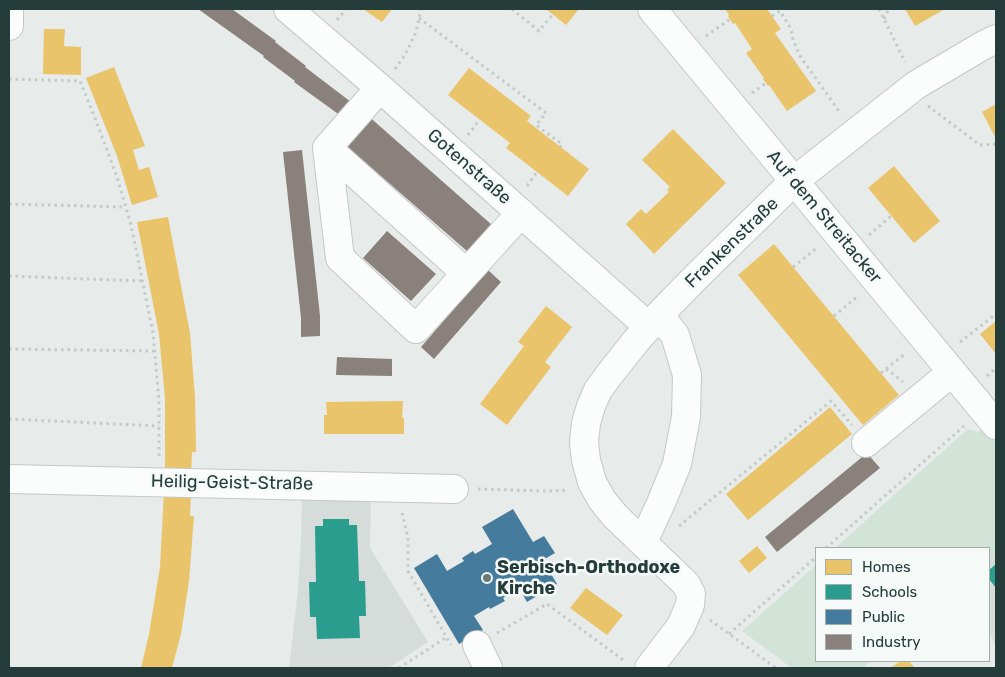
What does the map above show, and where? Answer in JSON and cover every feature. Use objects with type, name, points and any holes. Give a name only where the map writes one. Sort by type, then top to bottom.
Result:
[{"type":"street","points":[[9,26],[10,9]]},
{"type":"street","name":"Gotenstraße","points":[[288,9],[521,213],[654,321],[675,334],[687,375],[686,417],[677,464],[661,503],[647,546]]},
{"type":"street","name":"Auf dem Streitacker","points":[[652,9],[990,417]]},
{"type":"street","name":"Frankenstraße","points":[[690,605],[691,594],[686,584],[615,516],[602,500],[594,485],[586,460],[584,443],[586,423],[598,390],[654,321],[696,276],[794,181],[912,88],[996,39]]},
{"type":"street","points":[[380,88],[327,148],[340,258],[416,329],[521,213]]},
{"type":"street","points":[[327,148],[466,273]]},
{"type":"street","points":[[866,443],[939,356]]},
{"type":"street","name":"Heilig-Geist-Straße","points":[[9,479],[454,489]]},
{"type":"street","points":[[638,665],[681,626],[690,605]]},
{"type":"path","points":[[380,88],[405,55],[416,32],[421,9]]},
{"type":"path","points":[[512,9],[539,31],[553,14]]},
{"type":"path","points":[[879,9],[912,88],[980,145],[996,144]]},
{"type":"path","points":[[884,19],[889,9]]},
{"type":"path","points":[[772,16],[780,11],[791,29],[793,40],[800,56],[854,133]]},
{"type":"path","points":[[419,18],[546,112],[536,125],[562,144],[560,147]]},
{"type":"path","points":[[9,79],[80,81],[96,118],[131,224],[153,333],[159,401],[159,482]]},
{"type":"path","points":[[9,204],[126,207]]},
{"type":"path","points":[[793,267],[836,232]]},
{"type":"path","points":[[9,276],[142,281]]},
{"type":"path","points":[[834,316],[877,281]]},
{"type":"path","points":[[881,373],[939,356],[996,314]]},
{"type":"path","points":[[9,349],[154,351]]},
{"type":"path","points":[[647,546],[831,401],[866,443]]},
{"type":"path","points":[[827,547],[990,417]]},
{"type":"path","points":[[9,419],[159,426]]},
{"type":"path","points":[[454,489],[547,491],[582,489],[594,485]]},
{"type":"path","points":[[396,487],[408,538],[408,572],[458,656],[482,656],[547,604],[638,665]]},
{"type":"path","points":[[729,634],[815,558]]},
{"type":"path","points":[[690,605],[776,668]]},
{"type":"path","points":[[399,668],[446,637]]},
{"type":"shaded area","points":[[302,495],[371,497],[370,548],[428,642],[388,668],[289,668],[298,590]]},
{"type":"shaded area","points":[[996,551],[996,645],[990,636],[990,556]]},
{"type":"green space","points":[[983,427],[996,443],[996,551],[990,556],[990,547],[836,547],[968,429],[978,432]]},
{"type":"green space","points":[[815,566],[815,662],[871,662],[863,668],[792,668],[742,631]]},
{"type":"building: Homes","points":[[363,9],[392,9],[382,22]]},
{"type":"building: Homes","points":[[546,9],[579,9],[566,25]]},
{"type":"building: Homes","points":[[725,9],[767,9],[781,29],[775,33],[816,91],[787,111],[746,53],[752,49],[735,23],[733,24]]},
{"type":"building: Homes","points":[[905,9],[945,9],[915,26]]},
{"type":"building: Homes","points":[[44,29],[65,29],[64,46],[81,47],[81,75],[43,74]]},
{"type":"building: Homes","points":[[114,67],[145,146],[133,150],[139,170],[149,167],[158,197],[132,205],[117,156],[86,78]]},
{"type":"building: Homes","points":[[469,68],[531,116],[527,121],[589,169],[568,196],[506,148],[510,143],[448,95]]},
{"type":"building: Homes","points":[[996,104],[996,139],[982,112]]},
{"type":"building: Homes","points":[[673,129],[726,183],[654,254],[626,224],[641,209],[646,214],[669,192],[667,190],[670,187],[642,160]]},
{"type":"building: Homes","points":[[894,166],[940,221],[914,243],[868,188]]},
{"type":"building: Homes","points":[[168,217],[190,333],[195,397],[196,452],[192,452],[191,476],[165,475],[165,398],[159,334],[137,222]]},
{"type":"building: Homes","points":[[774,244],[899,395],[863,425],[738,275]]},
{"type":"building: Homes","points":[[546,306],[572,327],[545,362],[551,367],[507,425],[480,404],[524,346],[518,342]]},
{"type":"building: Homes","points":[[996,321],[996,354],[980,334]]},
{"type":"building: Homes","points":[[403,401],[402,418],[404,418],[404,434],[324,434],[324,415],[327,415],[326,402]]},
{"type":"building: Homes","points":[[830,407],[852,434],[748,520],[726,494]]},
{"type":"building: Homes","points":[[164,492],[191,493],[190,516],[194,516],[189,581],[181,634],[172,668],[141,668],[149,634],[160,567]]},
{"type":"building: Homes","points":[[757,546],[767,558],[749,573],[739,561]]},
{"type":"building: Homes","points":[[586,588],[623,615],[607,635],[570,608]]},
{"type":"building: Homes","points":[[899,662],[910,662],[915,668],[890,668]]},
{"type":"building: Schools","points":[[323,519],[349,519],[349,525],[357,525],[359,581],[365,581],[366,616],[359,616],[360,638],[317,639],[316,617],[310,617],[309,582],[316,582],[315,526],[323,526]]},
{"type":"building: Schools","points":[[996,564],[996,588],[990,580],[990,569]]},
{"type":"building: Public","name":"Serbisch-Orthodoxe Kirche","points":[[513,509],[533,542],[544,536],[555,553],[543,560],[557,584],[527,602],[519,588],[503,598],[505,601],[490,609],[489,607],[474,616],[483,630],[459,644],[414,568],[437,554],[447,571],[464,561],[462,558],[473,551],[475,554],[492,544],[482,527]]},
{"type":"building: Industry","points":[[198,9],[232,9],[276,41],[305,67],[351,102],[341,116],[294,82],[264,56]]},
{"type":"building: Industry","points":[[366,114],[492,225],[468,252],[342,142]]},
{"type":"building: Industry","points":[[302,150],[320,316],[320,336],[301,337],[301,318],[283,152]]},
{"type":"building: Industry","points":[[387,231],[436,274],[411,301],[363,258]]},
{"type":"building: Industry","points":[[488,270],[501,282],[434,359],[421,347]]},
{"type":"building: Industry","points":[[337,357],[392,359],[392,376],[336,375]]},
{"type":"building: Industry","points":[[867,453],[880,468],[777,552],[765,537]]},
{"type":"place","name":"Serbisch-Orthodoxe Kirche","points":[[487,578]]}]
